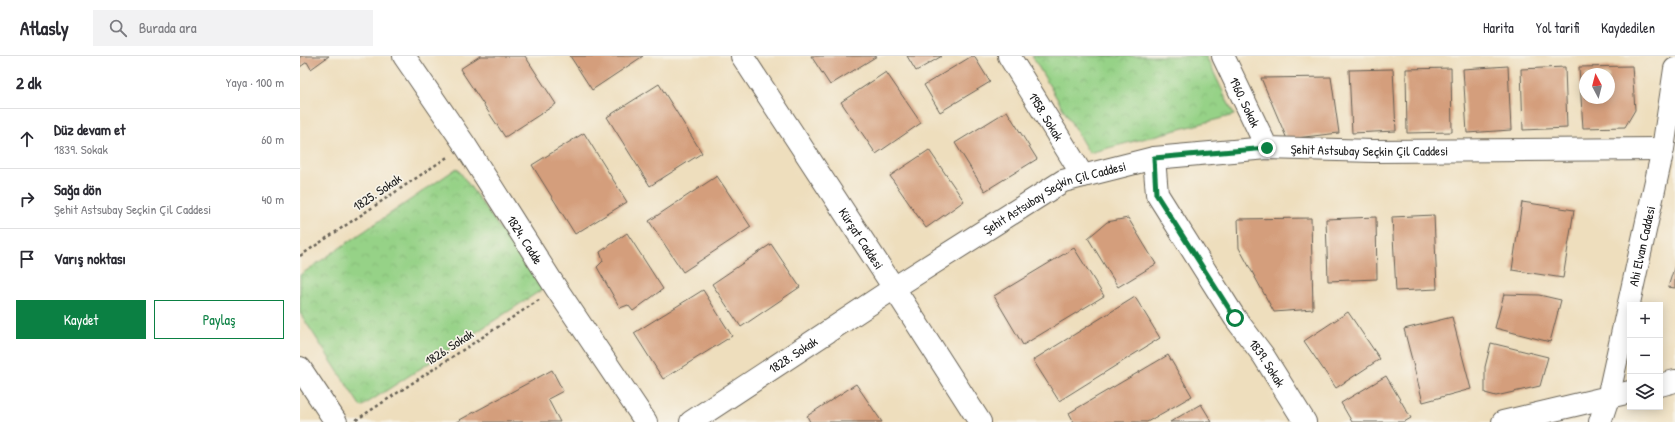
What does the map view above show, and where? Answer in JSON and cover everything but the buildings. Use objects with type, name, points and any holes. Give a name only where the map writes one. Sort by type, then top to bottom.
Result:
[{"type":"street","name":"1824. Cadde","points":[[404,56],[465,145],[556,288],[646,422]]},
{"type":"street","name":"Kürşat Caddesi","points":[[742,56],[980,422]]},
{"type":"street","name":"1958. Sokak","points":[[1009,56],[1083,176]]},
{"type":"street","name":"1960. Sokak","points":[[1223,56],[1267,148]]},
{"type":"street","name":"Ahi Elvan Caddesi","points":[[1600,422],[1608,398],[1663,149],[1675,69]]},
{"type":"street","name":"Şehit Astsubay Seçkin Çil Caddesi","points":[[894,288],[1063,181],[1154,158],[1267,148],[1373,151],[1663,149]]},
{"type":"street","name":"1839. Sokak","points":[[1154,158],[1156,194],[1235,318],[1263,355],[1304,422]]},
{"type":"street","name":"1828. Sokak","points":[[691,422],[894,288]]},
{"type":"street","points":[[300,368],[336,422]]},
{"type":"street","points":[[1663,384],[1675,381]]},
{"type":"street","points":[[1503,422],[1627,393]]},
{"type":"path","name":"1825. Sokak","points":[[300,256],[465,145]]},
{"type":"path","name":"1826. Sokak","points":[[352,422],[556,288]]},
{"type":"green space","points":[[1032,56],[1206,56],[1234,115],[1089,153]]},
{"type":"green space","points":[[457,168],[543,289],[361,407],[300,313],[300,275]]},
{"type":"route","points":[[1235,318],[1156,194],[1154,158],[1267,148]]}]
